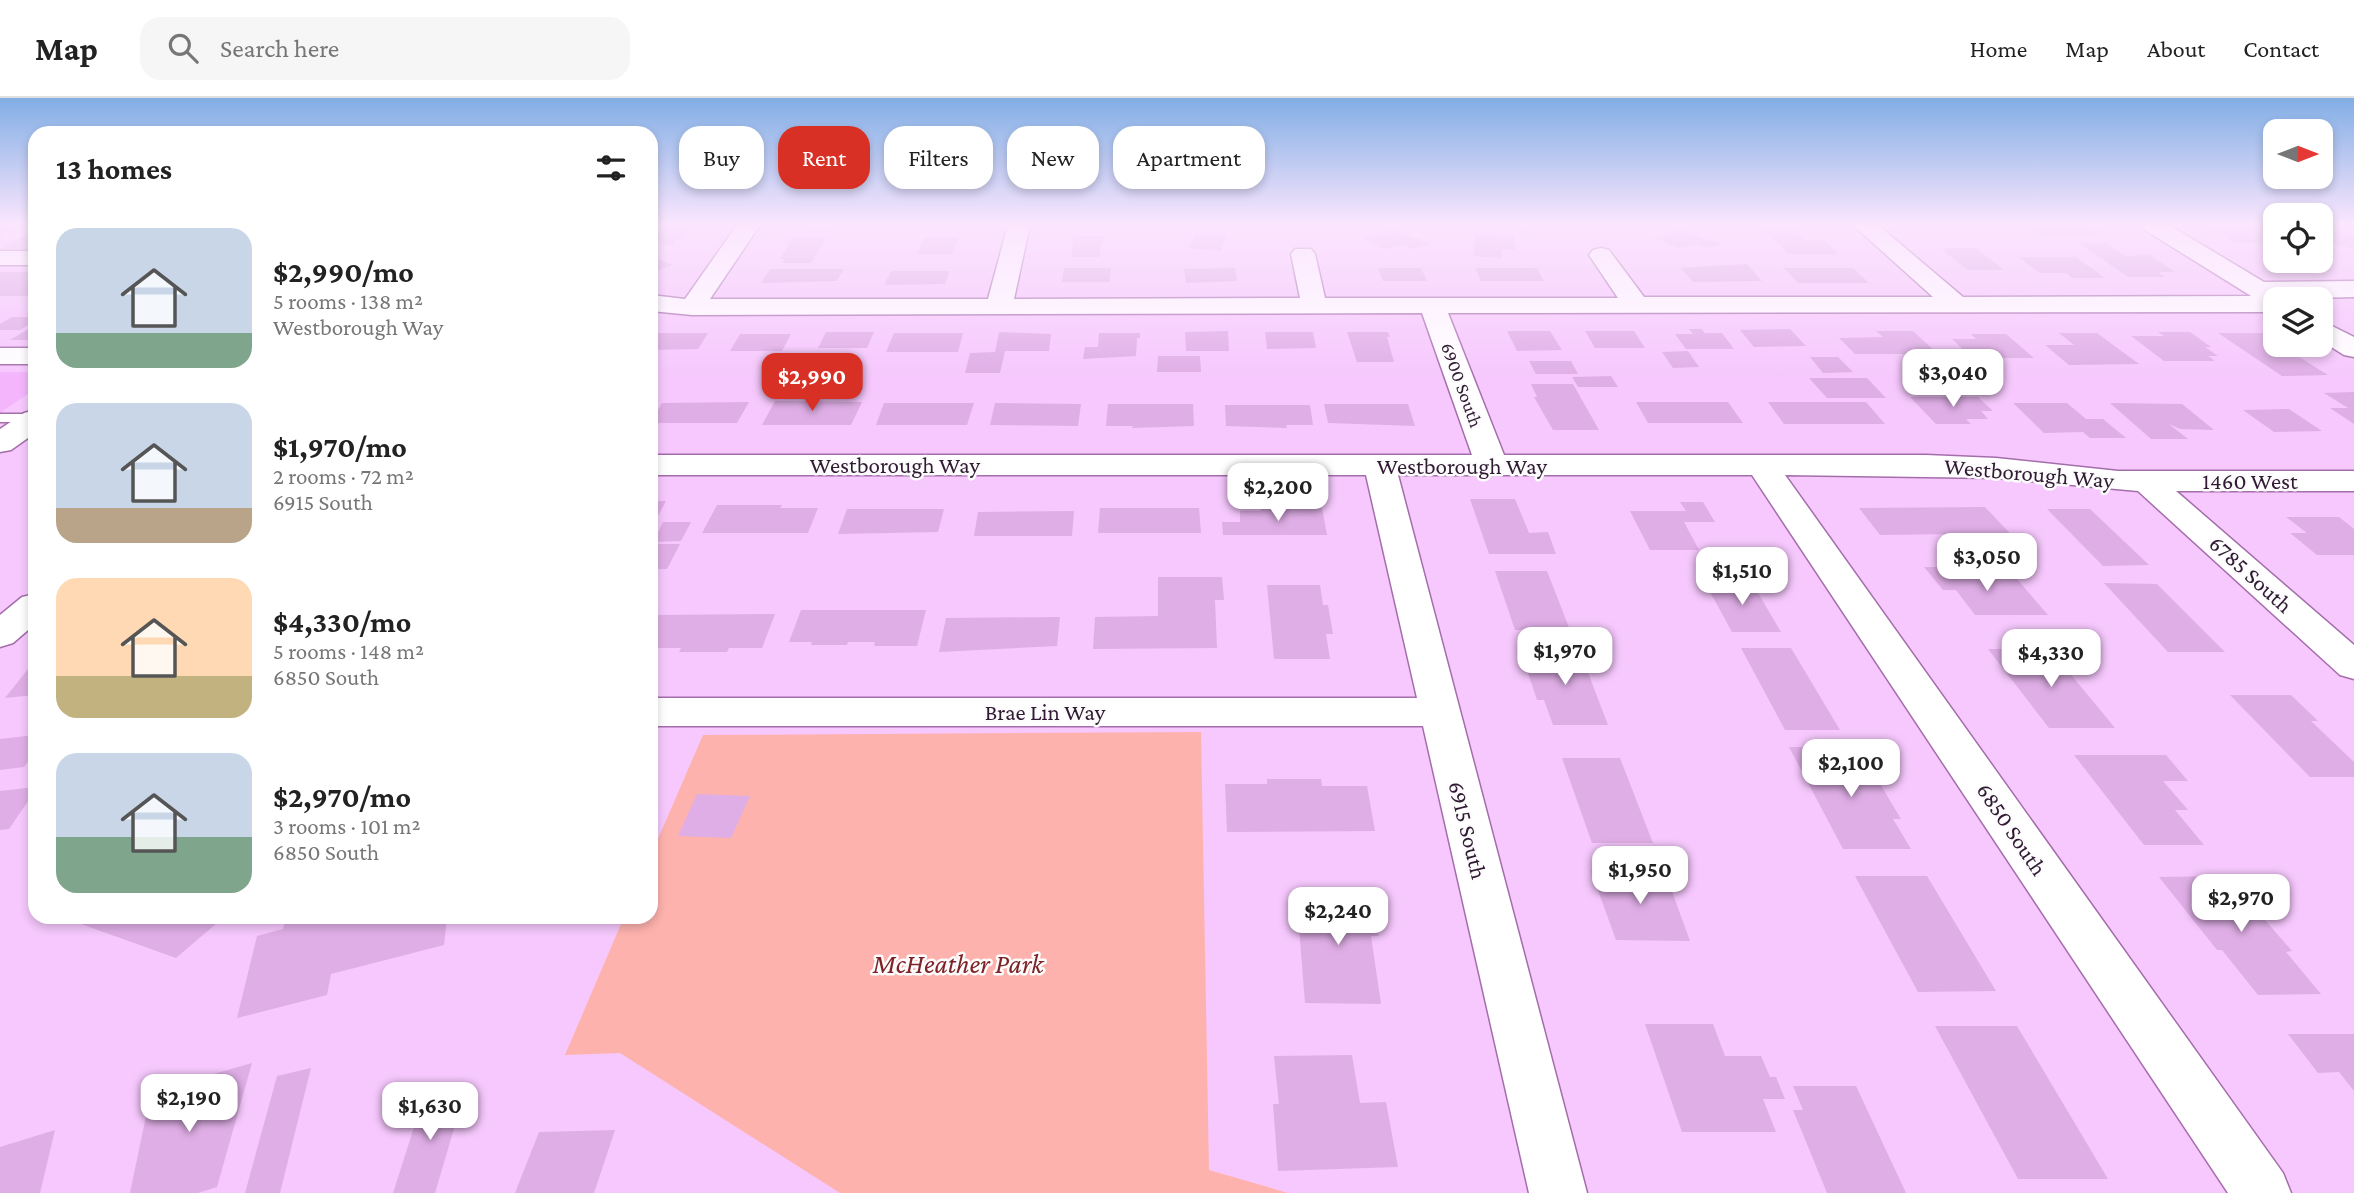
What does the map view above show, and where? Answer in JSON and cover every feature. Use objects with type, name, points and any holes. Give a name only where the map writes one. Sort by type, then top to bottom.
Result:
[{"type":"street","points":[[692,307],[713,276]]},
{"type":"street","points":[[999,306],[1006,276]]},
{"type":"street","points":[[1308,276],[1314,305]]},
{"type":"street","points":[[1616,276],[1636,305]]},
{"type":"street","points":[[1924,276],[1956,304]]},
{"type":"street","points":[[2235,276],[2263,294]]},
{"type":"street","points":[[2333,291],[2354,289]]},
{"type":"street","points":[[658,304],[692,307],[1956,304],[2263,298]]},
{"type":"street","name":"6900 South","points":[[1432,305],[1492,466]]},
{"type":"street","points":[[2333,336],[2354,349]]},
{"type":"street","points":[[0,356],[28,356]]},
{"type":"street","points":[[0,443],[28,423]]},
{"type":"street","name":"Westborough Way","points":[[658,465],[1969,466],[2147,482]]},
{"type":"street","name":"6850 South","points":[[1762,465],[2262,1193]]},
{"type":"street","name":"6915 South","points":[[1380,466],[1558,1193]]},
{"type":"street","name":"1460 West","points":[[2147,482],[2354,481]]},
{"type":"street","name":"6785 South","points":[[2147,482],[2354,666]]},
{"type":"street","name":"Brae Lin Way","points":[[658,712],[1439,712]]},
{"type":"lane","points":[[0,418],[28,418]]},
{"type":"shaded area","points":[[0,372],[28,372],[28,394],[0,413]]},
{"type":"green space","name":"McHeather Park","points":[[1201,732],[1209,1170],[1288,1193],[840,1193],[620,1053],[565,1055],[621,924],[658,924],[658,839],[703,735]]},
{"type":"building","points":[[0,276],[28,276],[28,296],[0,296]]},
{"type":"building","points":[[765,276],[840,276],[837,281],[761,283]]},
{"type":"building","points":[[888,276],[948,276],[945,284],[884,285]]},
{"type":"building","points":[[1063,276],[1110,276],[1110,282],[1062,282]]},
{"type":"building","points":[[1185,276],[1236,276],[1237,281],[1186,283]]},
{"type":"building","points":[[1381,276],[1425,276],[1427,281],[1383,281]]},
{"type":"building","points":[[1479,276],[1541,276],[1544,281],[1481,281]]},
{"type":"building","points":[[1688,276],[1758,276],[1762,281],[1693,282]]},
{"type":"building","points":[[1792,276],[1862,276],[1869,283],[1798,283]]},
{"type":"building","points":[[2070,276],[2105,278],[2072,278]]},
{"type":"building","points":[[2127,276],[2165,277],[2128,277]]},
{"type":"building","points":[[12,317],[28,317],[28,325],[20,330],[0,330],[0,324]]},
{"type":"building","points":[[28,329],[28,340],[10,340]]},
{"type":"building","points":[[1689,329],[1722,333],[1734,349],[1686,349],[1675,334],[1693,334]]},
{"type":"building","points":[[1790,329],[1806,346],[1754,347],[1740,330]]},
{"type":"building","points":[[1228,331],[1229,351],[1186,351],[1185,332]]},
{"type":"building","points":[[1507,331],[1550,331],[1562,350],[1517,351]]},
{"type":"building","points":[[1585,331],[1634,331],[1645,348],[1595,348]]},
{"type":"building","points":[[1876,331],[1913,331],[1938,354],[1855,354],[1839,338],[1883,337]]},
{"type":"building","points":[[826,332],[874,332],[867,348],[818,348]]},
{"type":"building","points":[[999,332],[1051,334],[1049,351],[1005,351],[1000,373],[965,373],[970,353],[995,352]]},
{"type":"building","points":[[1265,332],[1313,332],[1316,348],[1267,349]]},
{"type":"building","points":[[1347,332],[1388,332],[1394,362],[1357,362]]},
{"type":"building","points":[[2158,332],[2190,332],[2211,347],[2205,347],[2218,356],[2208,356],[2215,361],[2164,361],[2131,336],[2164,336]]},
{"type":"building","points":[[658,333],[708,333],[698,349],[658,350]]},
{"type":"building","points":[[894,333],[963,333],[958,352],[886,352]]},
{"type":"building","points":[[1099,333],[1140,333],[1136,356],[1083,359],[1085,347],[1098,347]]},
{"type":"building","points":[[2059,333],[2097,333],[2139,364],[2069,365],[2045,345],[2074,345]]},
{"type":"building","points":[[2218,333],[2262,333],[2263,357],[2299,357],[2328,375],[2282,376]]},
{"type":"building","points":[[740,334],[791,334],[782,351],[730,351]]},
{"type":"building","points":[[1971,334],[2006,334],[2034,358],[1972,358],[1952,339],[1976,339]]},
{"type":"building","points":[[1688,351],[1699,367],[1673,368],[1662,352]]},
{"type":"building","points":[[1158,356],[1200,356],[1201,372],[1157,372]]},
{"type":"building","points":[[1810,357],[1838,357],[1853,372],[1823,373]]},
{"type":"building","points":[[1529,361],[1571,361],[1578,374],[1536,374]]},
{"type":"building","points":[[1611,376],[1618,387],[1578,387],[1572,377]]},
{"type":"building","points":[[1809,378],[1867,378],[1886,398],[1827,398]]},
{"type":"building","points":[[1531,384],[1573,384],[1599,430],[1553,430],[1534,397],[1537,397]]},
{"type":"building","points":[[2354,392],[2354,424],[2330,408],[2348,408],[2324,393]]},
{"type":"building","points":[[1910,397],[1978,397],[1993,411],[1981,411],[1988,419],[1966,419],[1971,424],[1936,424]]},
{"type":"building","points":[[775,401],[862,402],[851,425],[762,425]]},
{"type":"building","points":[[749,402],[737,423],[658,423],[658,410],[662,403]]},
{"type":"building","points":[[1636,402],[1728,402],[1743,423],[1648,423]]},
{"type":"building","points":[[1768,402],[1866,402],[1885,424],[1784,424]]},
{"type":"building","points":[[884,403],[974,403],[967,425],[876,425]]},
{"type":"building","points":[[995,403],[1081,404],[1078,426],[990,425]]},
{"type":"building","points":[[2013,403],[2067,403],[2086,419],[2103,419],[2126,438],[2090,438],[2083,432],[2044,433]]},
{"type":"building","points":[[2110,403],[2182,404],[2214,430],[2180,429],[2169,424],[2188,439],[2151,439]]},
{"type":"building","points":[[1108,404],[1193,404],[1194,426],[1106,426]]},
{"type":"building","points":[[1324,404],[1408,404],[1415,426],[1328,423]]},
{"type":"building","points":[[1225,405],[1310,405],[1313,425],[1286,425],[1287,428],[1226,426]]},
{"type":"building","points":[[2289,409],[2322,431],[2274,432],[2243,410]]},
{"type":"building","points":[[1470,499],[1515,499],[1529,533],[1548,532],[1556,554],[1489,554]]},
{"type":"building","points":[[658,501],[666,501],[658,516]]},
{"type":"building","points":[[1680,502],[1703,502],[1715,522],[1684,522],[1699,550],[1650,550],[1630,511],[1686,511]]},
{"type":"building","points":[[717,505],[818,508],[808,533],[702,533]]},
{"type":"building","points":[[1985,507],[2022,546],[1971,546],[1961,534],[1880,535],[1859,508]]},
{"type":"building","points":[[1100,508],[1199,508],[1201,533],[1098,533]]},
{"type":"building","points":[[1261,508],[1322,508],[1327,535],[1223,535],[1222,522],[1240,522],[1240,511],[1261,511]]},
{"type":"building","points":[[847,509],[944,509],[938,532],[838,534]]},
{"type":"building","points":[[2047,509],[2090,509],[2149,565],[2103,566]]},
{"type":"building","points":[[1074,511],[1072,536],[974,536],[978,512]]},
{"type":"building","points":[[2286,517],[2339,517],[2354,529],[2354,555],[2317,555],[2290,533],[2307,533]]},
{"type":"building","points":[[663,522],[691,522],[681,541],[658,542],[658,532]]},
{"type":"building","points":[[658,544],[680,544],[667,569],[658,569]]},
{"type":"building","points":[[1924,567],[1967,567],[1976,579],[2017,579],[2048,615],[1975,615],[1956,590],[1943,590]]},
{"type":"building","points":[[1495,571],[1547,571],[1570,630],[1515,630]]},
{"type":"building","points":[[1158,577],[1222,577],[1224,600],[1215,600],[1217,648],[1093,649],[1095,617],[1158,616]]},
{"type":"building","points":[[1704,581],[1751,581],[1781,632],[1732,632]]},
{"type":"building","points":[[2104,583],[2157,584],[2225,652],[2168,652]]},
{"type":"building","points":[[1267,585],[1320,585],[1323,605],[1328,605],[1333,634],[1326,634],[1330,659],[1274,659]]},
{"type":"building","points":[[801,610],[926,610],[917,646],[874,646],[875,642],[811,645],[812,642],[789,642]]},
{"type":"building","points":[[775,614],[762,648],[729,648],[727,652],[679,652],[681,648],[658,648],[658,615]]},
{"type":"building","points":[[1060,617],[1057,646],[939,652],[946,618]]},
{"type":"building","points":[[1741,648],[1791,648],[1840,730],[1785,730]]},
{"type":"building","points":[[1579,649],[1608,725],[1553,725],[1544,700],[1537,700],[1527,670],[1533,670],[1526,650]]},
{"type":"building","points":[[1988,649],[2050,649],[2115,728],[2049,728]]},
{"type":"building","points":[[28,669],[28,696],[5,698]]},
{"type":"building","points":[[2230,695],[2291,695],[2318,721],[2311,721],[2354,762],[2354,777],[2310,777]]},
{"type":"building","points":[[28,736],[28,762],[24,767],[0,770],[0,739]]},
{"type":"building","points":[[1789,747],[1852,747],[1868,777],[1876,777],[1901,819],[1893,819],[1911,849],[1843,849]]},
{"type":"building","points":[[2074,755],[2166,755],[2188,781],[2163,781],[2188,810],[2175,810],[2204,845],[2144,845]]},
{"type":"building","points":[[1562,758],[1620,758],[1653,843],[1592,843]]},
{"type":"building","points":[[1267,779],[1321,779],[1322,786],[1367,786],[1375,831],[1227,832],[1225,784],[1267,784]]},
{"type":"building","points":[[28,788],[28,801],[9,829],[0,830],[0,791]]},
{"type":"building","points":[[697,794],[750,796],[731,838],[678,836]]},
{"type":"building","points":[[1591,871],[1665,872],[1690,941],[1616,940]]},
{"type":"building","points":[[1855,876],[1927,876],[1996,991],[1918,992]]},
{"type":"building","points":[[2227,876],[2292,951],[2286,952],[2321,994],[2258,995],[2222,950],[2217,950],[2159,877]]},
{"type":"building","points":[[1296,890],[1362,891],[1363,898],[1374,898],[1379,936],[1371,936],[1381,1004],[1305,1003]]},
{"type":"building","points":[[81,924],[216,924],[176,958]]},
{"type":"building","points":[[284,924],[446,924],[444,945],[331,974],[327,995],[237,1018],[257,936],[283,929]]},
{"type":"building","points":[[1645,1024],[1713,1024],[1725,1056],[1761,1056],[1770,1077],[1776,1077],[1785,1099],[1763,1099],[1776,1132],[1682,1132]]},
{"type":"building","points":[[1935,1026],[2017,1026],[2108,1179],[2018,1179]]},
{"type":"building","points":[[2288,1034],[2354,1034],[2354,1091],[2339,1072],[2318,1073]]},
{"type":"building","points":[[1352,1055],[1360,1103],[1386,1102],[1398,1167],[1278,1171],[1273,1104],[1279,1104],[1274,1056]]},
{"type":"building","points":[[252,1063],[217,1187],[198,1193],[130,1193],[151,1092]]},
{"type":"building","points":[[311,1068],[280,1193],[245,1193],[277,1076]]},
{"type":"building","points":[[1793,1086],[1856,1086],[1906,1193],[1827,1193],[1793,1110],[1803,1110]]},
{"type":"building","points":[[466,1088],[435,1193],[393,1193],[425,1093]]},
{"type":"building","points":[[55,1130],[40,1193],[0,1193],[0,1147]]},
{"type":"building","points":[[615,1130],[594,1193],[515,1193],[539,1132]]}]
